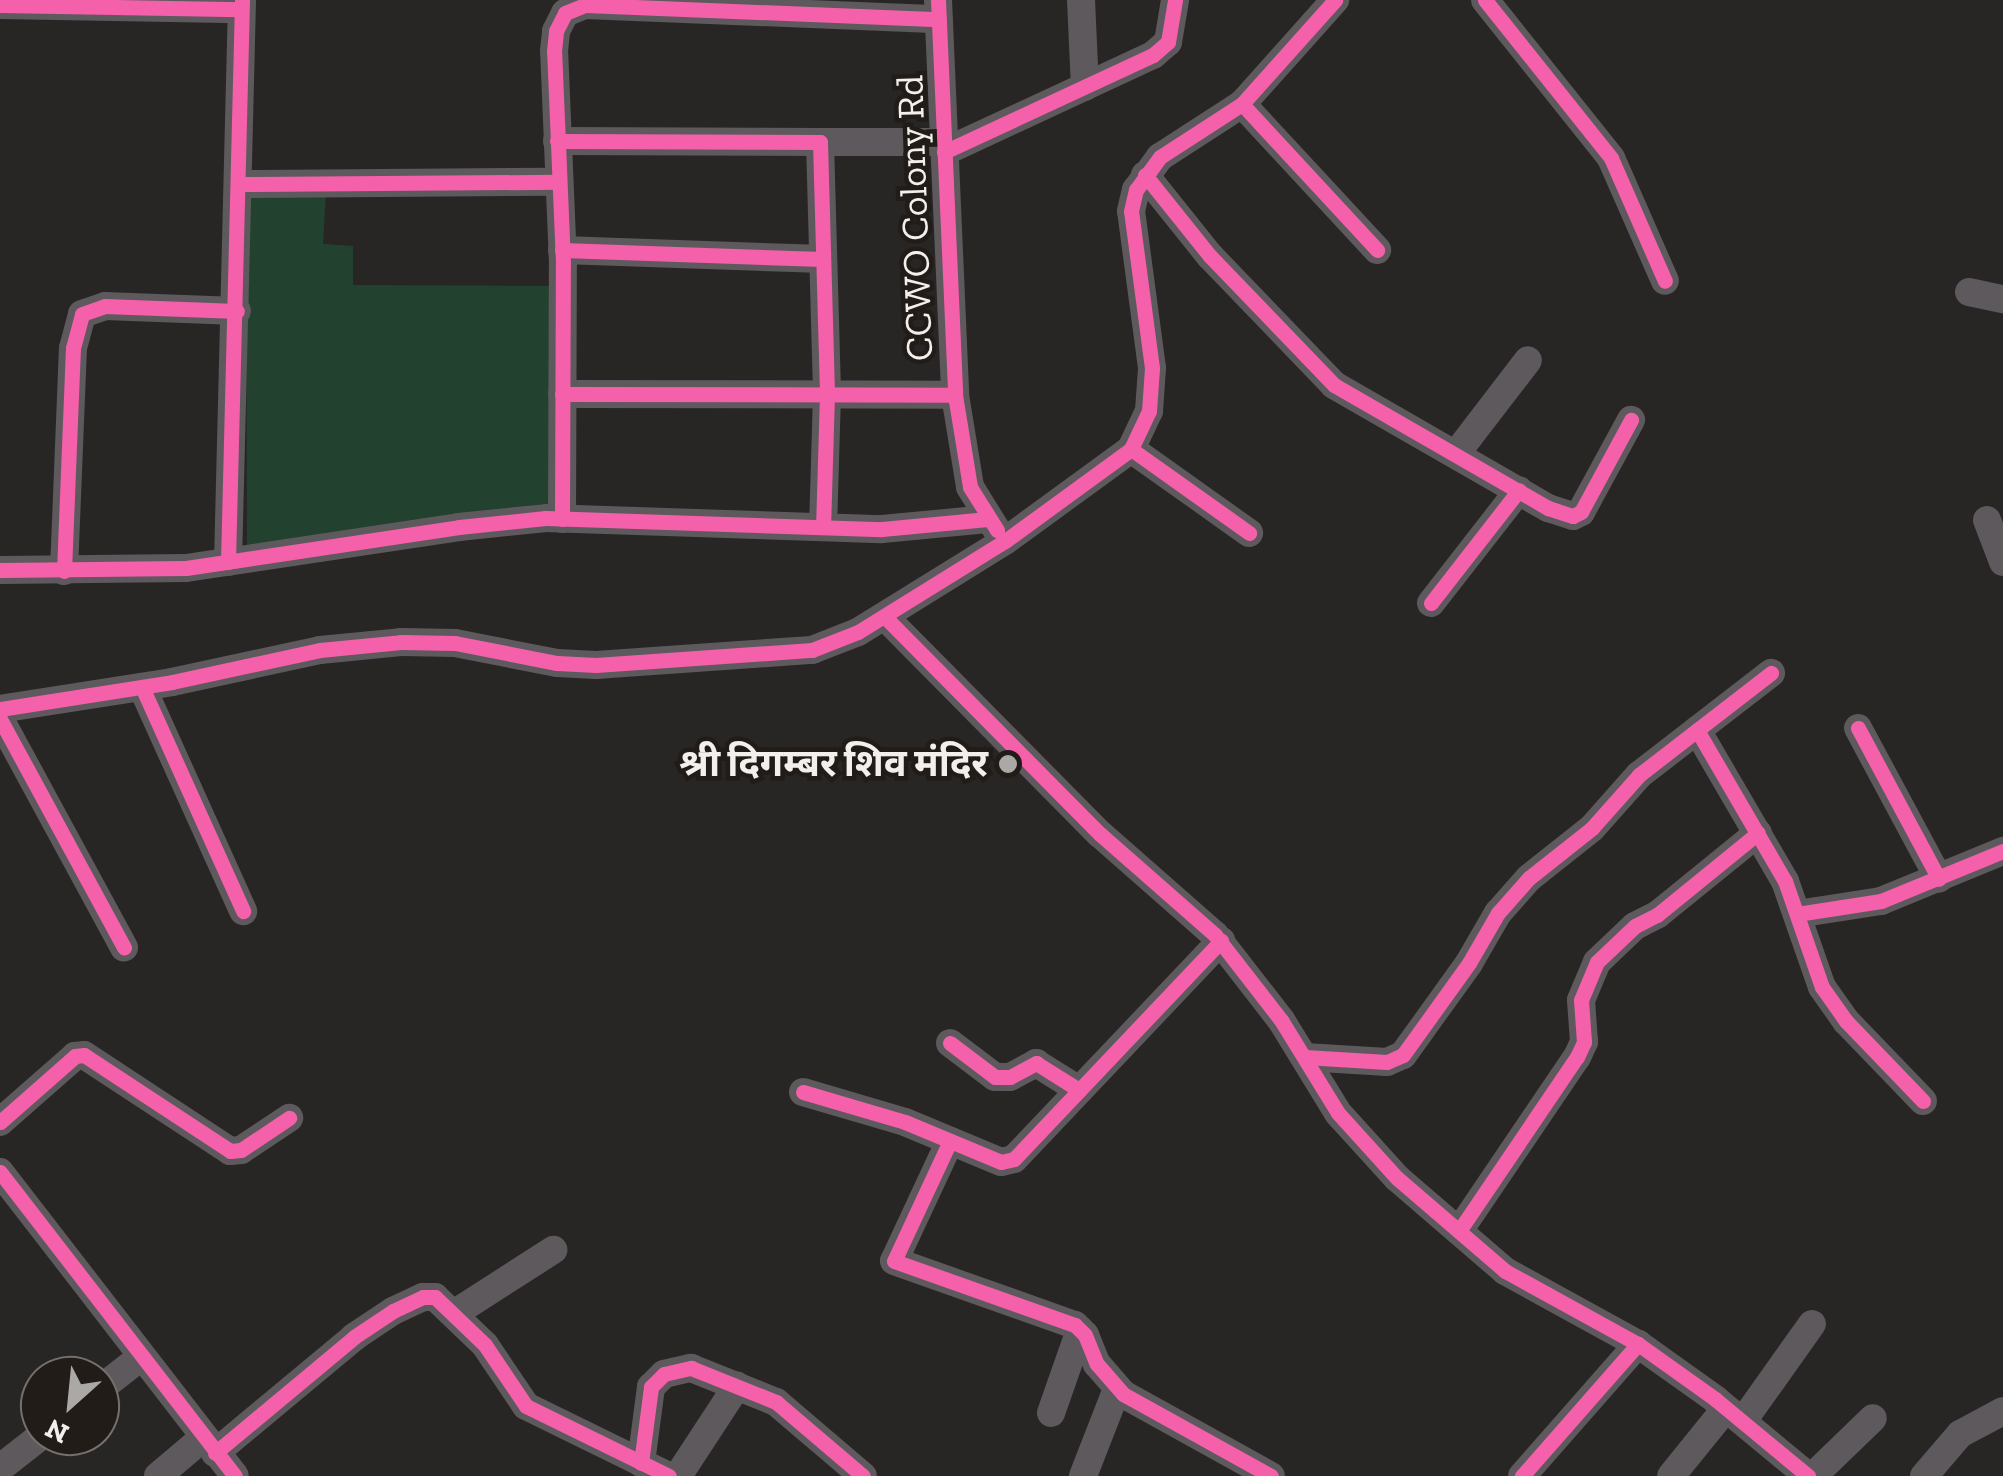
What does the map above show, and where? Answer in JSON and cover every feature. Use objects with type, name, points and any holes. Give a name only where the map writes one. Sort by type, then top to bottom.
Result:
[{"type":"street","points":[[1082,0],[1085,87]]},
{"type":"street","points":[[557,141],[820,142],[944,148],[1152,55],[1168,42],[1175,0]]},
{"type":"street","points":[[0,709],[142,686],[320,650],[401,642],[455,643],[556,663],[596,665],[794,652],[829,645],[885,617],[996,530],[1131,449],[1149,411],[1152,368],[1132,211],[1145,174],[1160,157],[1242,104],[1335,0]]},
{"type":"street","points":[[1485,0],[1624,178],[1665,281]]},
{"type":"street","points":[[0,6],[242,4],[228,562]]},
{"type":"street","points":[[562,519],[562,250],[554,51],[562,7],[939,10]]},
{"type":"street","name":"CCWO Colony Rd","points":[[939,10],[955,394],[970,487],[996,530]]},
{"type":"street","points":[[1242,104],[1376,250]]},
{"type":"street","points":[[820,142],[827,394],[822,526]]},
{"type":"street","points":[[1145,174],[1210,256],[1320,374],[1351,396],[1563,514],[1581,512],[1631,420]]},
{"type":"street","points":[[239,184],[559,182]]},
{"type":"street","points":[[562,250],[823,258]]},
{"type":"street","points":[[1969,292],[2003,299]]},
{"type":"street","points":[[64,572],[73,348],[82,314],[105,306],[237,311]]},
{"type":"street","points":[[1456,454],[1528,360]]},
{"type":"street","points":[[562,394],[955,394]]},
{"type":"street","points":[[1131,449],[1249,533]]},
{"type":"street","points":[[1431,603],[1518,490]]},
{"type":"street","points":[[0,570],[186,568],[459,527],[562,519],[996,530]]},
{"type":"street","points":[[1988,520],[2003,562]]},
{"type":"street","points":[[885,617],[1100,834],[1221,942],[1305,1057],[1338,1113],[1397,1178],[1505,1270],[1638,1344],[1819,1474],[1873,1418]]},
{"type":"street","points":[[1305,1057],[1387,1062],[1403,1055],[1512,897],[1608,813],[1639,775],[1771,673]]},
{"type":"street","points":[[142,686],[242,911]]},
{"type":"street","points":[[0,719],[124,947]]},
{"type":"street","points":[[1858,728],[1938,879]]},
{"type":"street","points":[[1697,730],[1785,881],[1822,987],[1833,1005],[1923,1101]]},
{"type":"street","points":[[1459,1232],[1577,1057],[1584,1042],[1581,1000],[1597,962],[1635,926],[1656,914],[1758,833]]},
{"type":"street","points":[[1796,914],[1881,901],[2003,851]]},
{"type":"street","points":[[803,1092],[904,1122],[1001,1162],[1014,1159],[1221,942]]},
{"type":"street","points":[[950,1042],[995,1077],[1010,1077],[1036,1063],[1079,1090]]},
{"type":"street","points":[[0,1122],[75,1056],[84,1055],[230,1151],[241,1150],[288,1118]]},
{"type":"street","points":[[950,1141],[894,1261],[1061,1318],[1080,1330],[1097,1364],[1117,1389],[1271,1476]]},
{"type":"street","points":[[0,1172],[235,1476]]},
{"type":"street","points":[[455,1313],[554,1250]]},
{"type":"street","points":[[158,1476],[209,1446],[354,1337],[423,1297],[435,1297],[485,1344],[526,1406],[669,1476]]},
{"type":"street","points":[[1671,1476],[1734,1415],[1812,1324]]},
{"type":"street","points":[[1051,1413],[1080,1330]]},
{"type":"street","points":[[1522,1476],[1638,1344]]},
{"type":"street","points":[[120,1373],[140,1357]]},
{"type":"street","points":[[642,1463],[646,1411],[656,1378],[691,1368],[776,1402],[863,1476]]},
{"type":"street","points":[[678,1476],[736,1386]]},
{"type":"street","points":[[1083,1476],[1117,1389]]},
{"type":"street","points":[[1924,1476],[1960,1434],[2003,1411]]},
{"type":"street","points":[[0,1468],[20,1452]]},
{"type":"green space","points":[[326,190],[323,244],[353,246],[353,285],[551,286],[552,503],[247,546],[246,192]]},
{"type":"cycle path","points":[[228,562],[242,0]]},
{"type":"cycle path","points":[[938,0],[955,395],[970,487],[997,530]]},
{"type":"cycle path","points":[[944,152],[1153,55],[1168,42],[1175,0]]},
{"type":"cycle path","points":[[0,709],[172,682],[320,650],[401,642],[455,643],[557,663],[596,665],[812,650],[858,632],[1005,541],[1131,449],[1149,411],[1152,368],[1131,211],[1136,190],[1160,157],[1242,104],[1335,0]]},
{"type":"cycle path","points":[[1485,0],[1611,158],[1665,281]]},
{"type":"cycle path","points":[[0,5],[241,9]]},
{"type":"cycle path","points":[[562,519],[563,263],[554,51],[556,31],[565,13],[585,5],[939,19]]},
{"type":"cycle path","points":[[1242,104],[1377,250]]},
{"type":"cycle path","points":[[557,141],[820,142],[827,394],[823,526]]},
{"type":"cycle path","points":[[1145,175],[1210,256],[1334,385],[1548,508],[1573,516],[1581,512],[1631,420]]},
{"type":"cycle path","points":[[239,184],[559,182]]},
{"type":"cycle path","points":[[562,250],[823,259]]},
{"type":"cycle path","points":[[64,571],[73,348],[82,314],[105,306],[237,311]]},
{"type":"cycle path","points":[[562,394],[955,395]]},
{"type":"cycle path","points":[[1131,449],[1249,533]]},
{"type":"cycle path","points":[[1431,603],[1519,490]]},
{"type":"cycle path","points":[[0,570],[186,568],[459,527],[546,518],[882,529],[988,519]]},
{"type":"cycle path","points":[[885,617],[1100,834],[1215,935],[1281,1020],[1338,1113],[1397,1178],[1505,1271],[1638,1344],[1715,1399],[1808,1476]]},
{"type":"cycle path","points":[[1305,1057],[1387,1062],[1403,1055],[1469,963],[1498,913],[1529,878],[1592,828],[1639,775],[1771,673]]},
{"type":"cycle path","points":[[142,687],[243,911]]},
{"type":"cycle path","points":[[0,719],[124,947]]},
{"type":"cycle path","points":[[1858,728],[1939,879]]},
{"type":"cycle path","points":[[1697,730],[1785,881],[1822,987],[1846,1021],[1923,1101]]},
{"type":"cycle path","points":[[1459,1231],[1577,1057],[1584,1042],[1581,1000],[1597,962],[1635,926],[1657,915],[1758,833]]},
{"type":"cycle path","points":[[1797,914],[1881,901],[2003,851]]},
{"type":"cycle path","points":[[803,1092],[905,1122],[1001,1162],[1014,1159],[1221,941]]},
{"type":"cycle path","points":[[950,1043],[995,1077],[1010,1077],[1036,1063],[1079,1090]]},
{"type":"cycle path","points":[[0,1122],[75,1056],[84,1055],[230,1151],[241,1150],[289,1118]]},
{"type":"cycle path","points":[[950,1141],[894,1261],[1075,1325],[1085,1335],[1097,1364],[1123,1394],[1271,1476]]},
{"type":"cycle path","points":[[0,1172],[235,1476]]},
{"type":"cycle path","points":[[215,1453],[354,1337],[393,1311],[423,1297],[435,1297],[485,1345],[526,1406],[669,1476]]},
{"type":"cycle path","points":[[1522,1476],[1638,1344]]},
{"type":"cycle path","points":[[641,1463],[651,1387],[664,1374],[691,1368],[776,1402],[863,1476]]},
{"type":"place","name":"श्री दिगम्बर शिव मंदिर","points":[[1008,764]]}]
